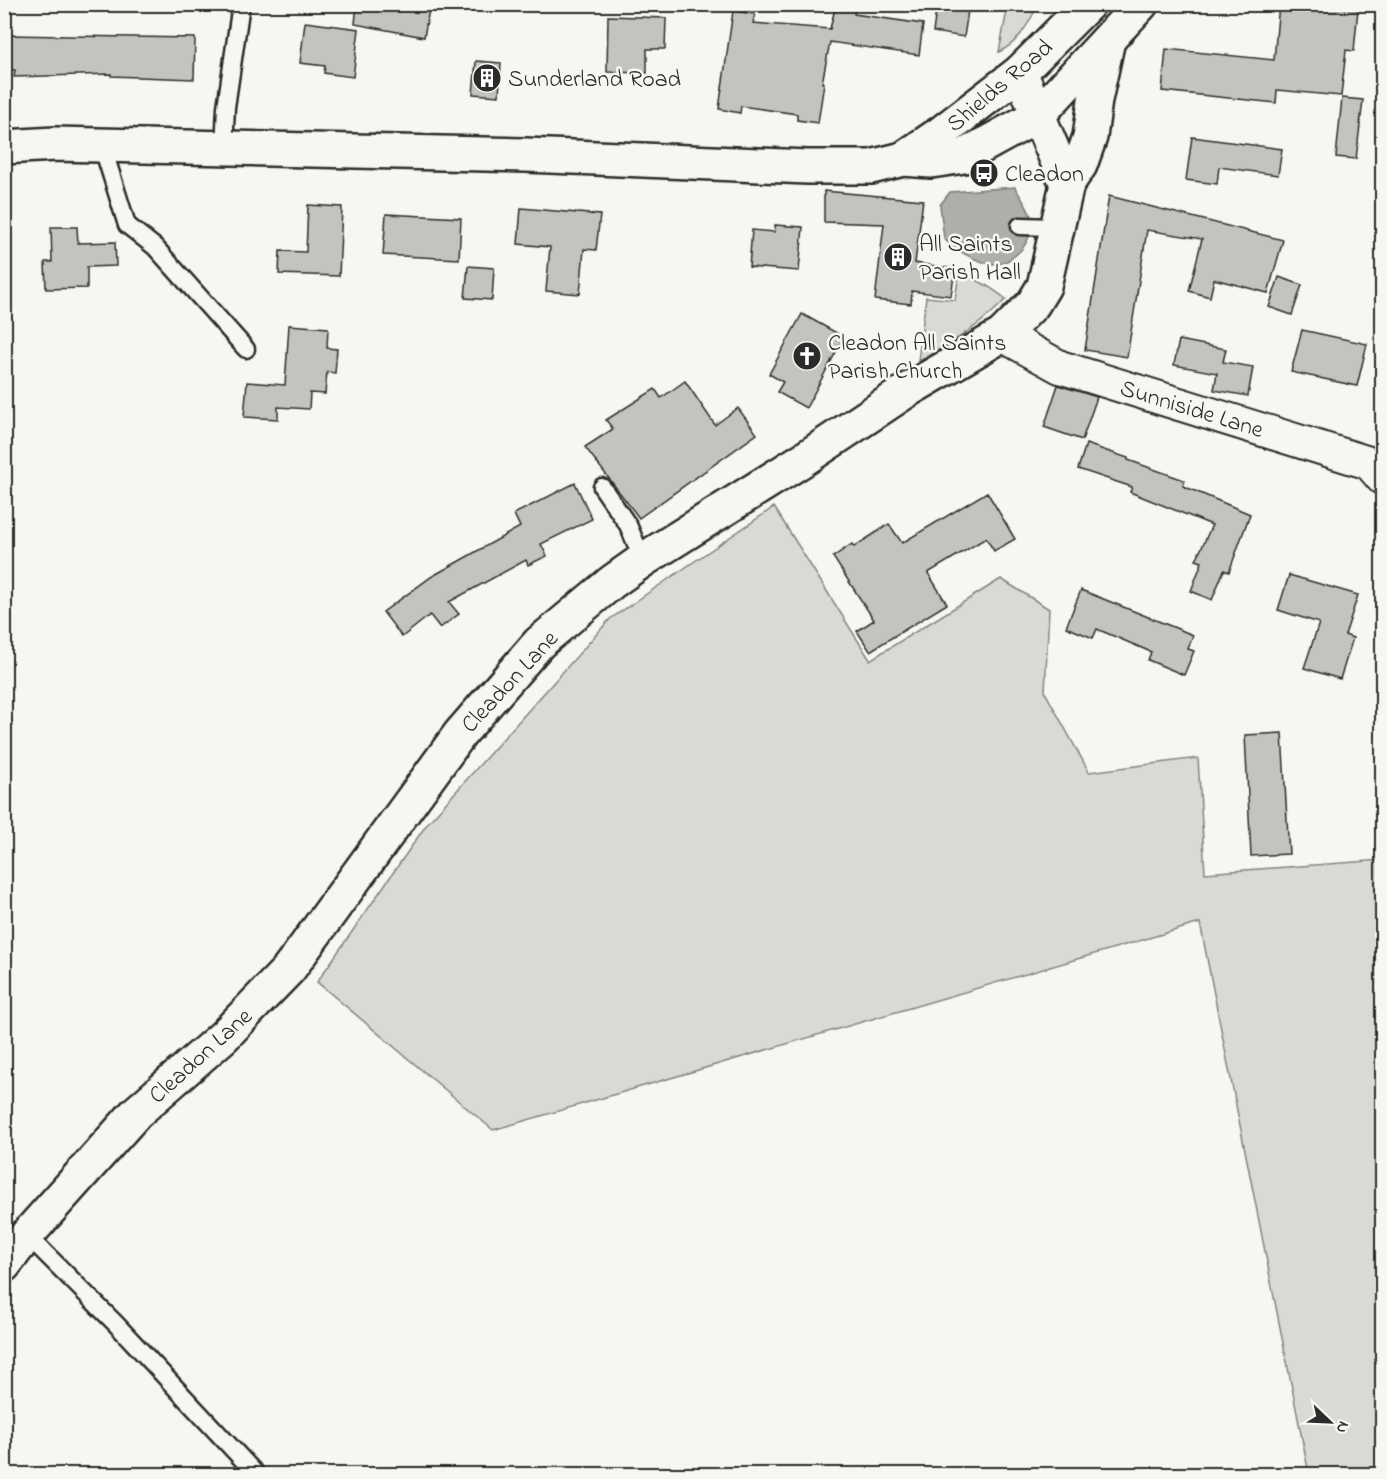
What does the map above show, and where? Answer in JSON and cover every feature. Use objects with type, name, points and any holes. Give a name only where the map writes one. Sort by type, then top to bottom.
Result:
[{"type":"main road","name":"Shields Road","points":[[903,159],[941,134],[1020,72],[1088,4]]},
{"type":"main road","name":"Shields Road","points":[[224,148],[526,155],[808,167],[871,167],[903,159],[931,161],[964,156],[1037,116],[1142,4]]},
{"type":"main road","name":"Cleadon Lane","points":[[4,1265],[27,1235],[136,1113],[224,1036],[289,969],[460,734],[539,643],[612,582],[643,560],[804,459],[906,391],[1002,335],[1033,304],[1044,286],[1066,184],[1080,165],[1090,138],[1095,100],[1108,40]]},
{"type":"main road","points":[[1020,72],[1066,184]]},
{"type":"main road","points":[[4,147],[55,144],[224,148]]},
{"type":"street","name":"Sunniside Lane","points":[[1002,335],[1060,367],[1378,464]]},
{"type":"lane","points":[[224,148],[226,107],[241,4]]},
{"type":"lane","points":[[102,145],[127,225],[155,247],[246,349]]},
{"type":"lane","points":[[1020,226],[1056,227]]},
{"type":"lane","points":[[602,487],[628,525],[643,560]]},
{"type":"lane","points":[[27,1235],[116,1324],[256,1474]]},
{"type":"shaded area","points":[[1008,5],[1038,5],[1018,38],[999,52]]},
{"type":"shaded area","points":[[1015,187],[1029,212],[1032,224],[1026,243],[1013,257],[1005,262],[991,264],[976,260],[944,239],[940,205],[950,192]]},
{"type":"shaded area","points":[[959,274],[984,284],[1006,299],[965,334],[918,361],[926,297],[955,300]]},
{"type":"shaded area","points":[[774,507],[870,660],[1001,579],[1049,609],[1045,692],[1089,772],[1198,758],[1205,873],[1382,860],[1382,1474],[1309,1474],[1200,923],[493,1130],[317,982],[427,824],[610,619]]},
{"type":"building","points":[[357,4],[430,4],[424,37],[355,24]]},
{"type":"building","points":[[836,4],[856,4],[854,14],[923,24],[919,55],[830,42],[822,83],[824,83],[818,123],[797,120],[797,114],[741,106],[740,113],[719,109],[733,11],[755,14],[753,23],[830,29]]},
{"type":"building","points":[[937,4],[969,4],[964,37],[933,32]]},
{"type":"building","points":[[1279,4],[1358,9],[1354,51],[1346,50],[1341,96],[1277,90],[1276,103],[1162,91],[1166,49],[1274,60]]},
{"type":"building","points":[[608,16],[666,18],[665,49],[647,49],[647,73],[607,72]]},
{"type":"building","points":[[305,22],[359,29],[353,77],[324,73],[325,66],[300,63]]},
{"type":"building","points":[[4,35],[195,38],[194,79],[111,76],[111,74],[14,77],[15,70],[4,70]]},
{"type":"building","name":"Sunderland Road","points":[[476,61],[501,63],[499,96],[473,94]]},
{"type":"building","points":[[1342,98],[1363,100],[1356,159],[1336,157]]},
{"type":"building","points":[[1192,137],[1282,149],[1278,175],[1219,167],[1217,184],[1186,180]]},
{"type":"building","points":[[824,191],[923,200],[915,263],[955,269],[951,296],[912,291],[911,304],[875,300],[884,224],[824,222]]},
{"type":"building","points":[[1109,196],[1283,240],[1268,293],[1214,279],[1210,297],[1189,291],[1202,239],[1147,230],[1127,357],[1085,350]]},
{"type":"building","points":[[308,205],[342,207],[339,276],[279,274],[280,251],[306,252]]},
{"type":"building","points":[[521,208],[600,215],[596,250],[584,249],[580,294],[546,291],[550,247],[518,244]]},
{"type":"building","points":[[386,214],[461,218],[459,259],[383,255]]},
{"type":"building","points":[[775,225],[803,227],[799,271],[749,267],[752,230],[775,232]]},
{"type":"building","points":[[51,227],[77,227],[78,243],[115,242],[116,266],[87,267],[87,288],[46,289],[45,262],[52,262]]},
{"type":"building","points":[[468,266],[494,268],[492,300],[465,298]]},
{"type":"building","points":[[1279,277],[1302,285],[1292,315],[1269,307]]},
{"type":"building","name":"Cleadon All Saints Parish Church","points":[[802,314],[844,337],[806,408],[777,392],[783,382],[769,374]]},
{"type":"building","points":[[289,325],[328,328],[327,348],[337,349],[335,373],[327,372],[325,394],[310,393],[309,409],[278,407],[278,419],[244,417],[247,382],[285,385]]},
{"type":"building","points":[[1302,330],[1367,344],[1357,386],[1291,372]]},
{"type":"building","points":[[1179,340],[1226,349],[1223,362],[1253,367],[1248,396],[1214,390],[1217,373],[1174,365]]},
{"type":"building","points":[[685,381],[715,425],[738,408],[757,434],[639,518],[585,447],[613,429],[606,420],[655,389],[661,398]]},
{"type":"building","points":[[1058,385],[1097,397],[1082,440],[1044,427]]},
{"type":"building","points":[[1086,444],[1184,480],[1183,486],[1250,514],[1229,572],[1224,570],[1212,600],[1191,591],[1202,562],[1196,560],[1212,525],[1130,492],[1132,487],[1078,469]]},
{"type":"building","points":[[575,483],[592,519],[541,544],[547,556],[528,565],[526,560],[449,602],[459,614],[440,628],[430,615],[402,637],[383,612],[431,577],[520,527],[514,514]]},
{"type":"building","points":[[987,492],[1015,539],[994,551],[986,538],[928,573],[947,604],[870,651],[857,631],[874,620],[833,557],[852,544],[854,547],[889,524],[902,543]]},
{"type":"building","points":[[1289,575],[1358,595],[1345,635],[1353,638],[1340,679],[1304,668],[1319,623],[1278,610]]},
{"type":"building","points":[[1081,590],[1193,635],[1188,649],[1194,651],[1184,675],[1148,660],[1151,652],[1097,629],[1093,638],[1066,627]]},
{"type":"building","points":[[1282,733],[1289,854],[1251,856],[1245,735]]},
{"type":"place","name":"Sunderland Road","points":[[487,78]]},
{"type":"place","name":"Cleadon","points":[[984,173]]},
{"type":"place","name":"All Saints Parish Hall","points":[[898,257]]},
{"type":"place","name":"Cleadon All Saints Parish Church","points":[[807,356]]}]
